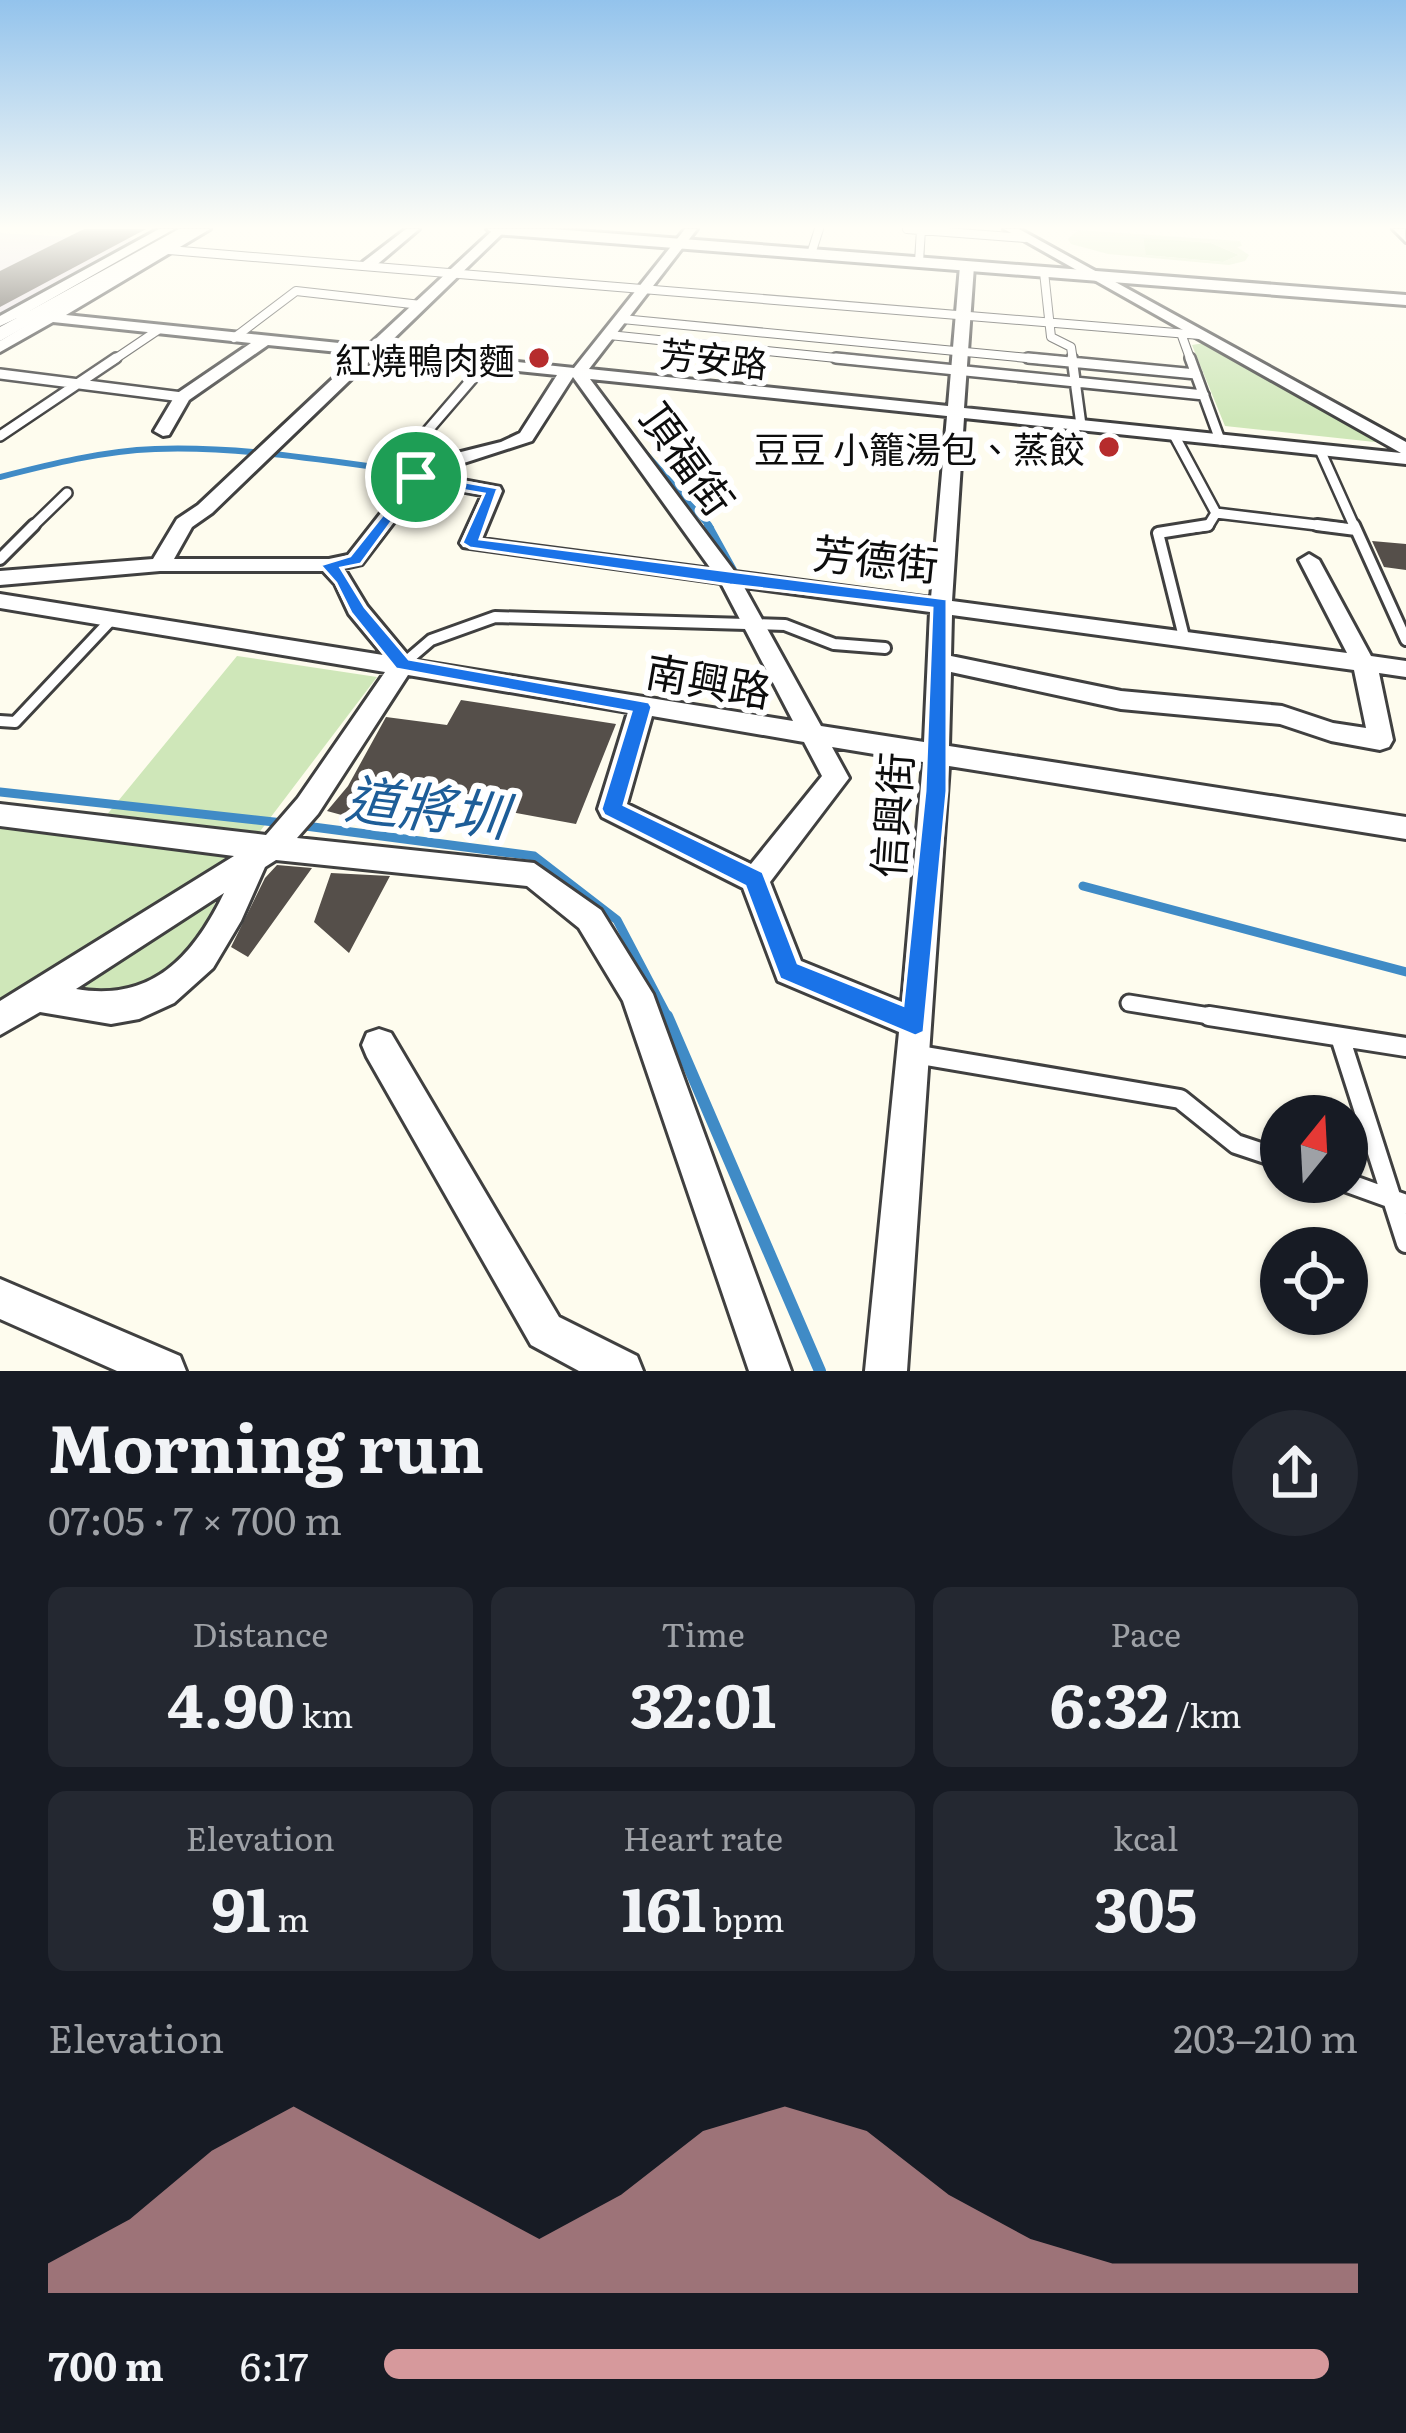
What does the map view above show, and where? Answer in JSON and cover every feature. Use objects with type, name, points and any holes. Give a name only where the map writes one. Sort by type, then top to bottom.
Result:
[{"type":"street","points":[[0,347],[18,321],[64,293]]},
{"type":"street","points":[[18,321],[69,293]]},
{"type":"street","points":[[18,321],[78,293]]},
{"type":"street","points":[[160,565],[184,523],[205,509],[434,293]]},
{"type":"street","points":[[0,578],[160,565],[329,565],[355,560],[407,471],[526,437],[639,293]]},
{"type":"street","name":"信興街","points":[[886,1371],[938,757],[941,603],[964,293]]},
{"type":"street","points":[[1126,293],[1406,449]]},
{"type":"street","points":[[1315,293],[1406,300]]},
{"type":"street","name":"芳安路","points":[[18,321],[158,330],[1406,459]]},
{"type":"street","points":[[163,431],[182,397],[264,341]]},
{"type":"street","name":"頂福街","points":[[572,373],[730,580],[836,778],[755,880]]},
{"type":"street","name":"芳德街","points":[[407,471],[493,491],[470,543],[1406,669]]},
{"type":"street","points":[[943,662],[1121,700],[1282,715],[1330,732],[1380,740],[1380,715],[1365,663],[1309,560]]},
{"type":"street","points":[[37,996],[111,1008],[156,996],[193,970],[224,930],[263,855],[308,806],[403,664],[357,609],[344,581],[329,565]]},
{"type":"street","name":"南興路","points":[[0,601],[403,664],[814,737],[1406,828]]},
{"type":"street","points":[[642,707],[612,809],[755,880],[789,971],[915,1023]]},
{"type":"street","points":[[0,815],[263,855],[535,875],[590,919],[637,994],[770,1371]]},
{"type":"street","points":[[0,1019],[263,855]]},
{"type":"street","points":[[379,1045],[545,1331],[622,1371]]},
{"type":"street","points":[[0,1299],[165,1371]]},
{"type":"lane","points":[[234,338],[293,293]]},
{"type":"lane","points":[[314,293],[422,305]]},
{"type":"lane","points":[[689,293],[1200,334]]},
{"type":"lane","points":[[1046,293],[1052,337],[1071,346],[1081,425]]},
{"type":"lane","points":[[622,319],[1196,374]]},
{"type":"lane","points":[[0,436],[158,330]]},
{"type":"lane","points":[[609,334],[1204,395]]},
{"type":"lane","points":[[1182,336],[1220,440]]},
{"type":"lane","points":[[407,471],[485,364]]},
{"type":"lane","points":[[0,374],[182,397]]},
{"type":"lane","points":[[1174,435],[1216,513]]},
{"type":"lane","points":[[1320,450],[1406,640]]},
{"type":"lane","points":[[0,560],[67,493]]},
{"type":"lane","points":[[1216,513],[1356,530]]},
{"type":"lane","points":[[1184,637],[1158,532],[1208,526],[1216,513]]},
{"type":"lane","points":[[403,664],[431,640],[495,617],[784,625],[834,644],[885,648]]},
{"type":"lane","points":[[0,721],[15,722],[112,619]]},
{"type":"lane","points":[[1129,1003],[1406,1047]]},
{"type":"lane","points":[[1340,1037],[1401,1202],[1406,1243]]},
{"type":"lane","points":[[914,1054],[1180,1099],[1236,1144],[1260,1153]]},
{"type":"lane","points":[[1368,1190],[1401,1202]]},
{"type":"shaded area","points":[[0,293],[40,293],[0,315]]},
{"type":"green space","points":[[1205,343],[1384,443],[1225,426],[1192,345]]},
{"type":"green space","points":[[237,656],[377,677],[236,863],[191,950],[149,984],[98,998],[48,992],[0,1001],[0,827],[87,839]]},
{"type":"building","points":[[0,293],[26,293],[0,307]]},
{"type":"building","points":[[1372,541],[1406,544],[1406,570],[1384,567]]},
{"type":"building","points":[[461,700],[616,724],[576,824],[398,791],[367,822],[351,817],[353,811],[349,817],[327,811],[348,786],[386,717],[447,725]]},
{"type":"building","points":[[277,865],[312,868],[248,957],[231,947],[265,878]]},
{"type":"building","points":[[331,873],[390,876],[349,953],[314,922]]},
{"type":"waterway","points":[[639,446],[711,528]]},
{"type":"waterway","points":[[0,477],[96,455],[155,449],[249,452],[404,471],[421,468]]},
{"type":"waterway","points":[[708,525],[734,572]]},
{"type":"waterway","name":"道將圳","points":[[0,792],[283,823]]},
{"type":"waterway","name":"道將圳","points":[[298,825],[534,856],[617,920],[669,1019]]},
{"type":"waterway","points":[[1083,886],[1406,972]]},
{"type":"waterway","name":"道將圳","points":[[667,1016],[820,1371]]},
{"type":"place","name":"紅燒鴨肉麵","points":[[539,358]]},
{"type":"place","name":"豆豆 小籠湯包、蒸餃","points":[[1109,447]]},
{"type":"route","points":[[416,477],[493,491],[470,543],[730,580],[941,603],[936,791],[915,1023],[789,971],[755,880],[612,809],[642,707],[403,664],[357,609],[344,581],[329,565],[355,560],[416,477]]}]
